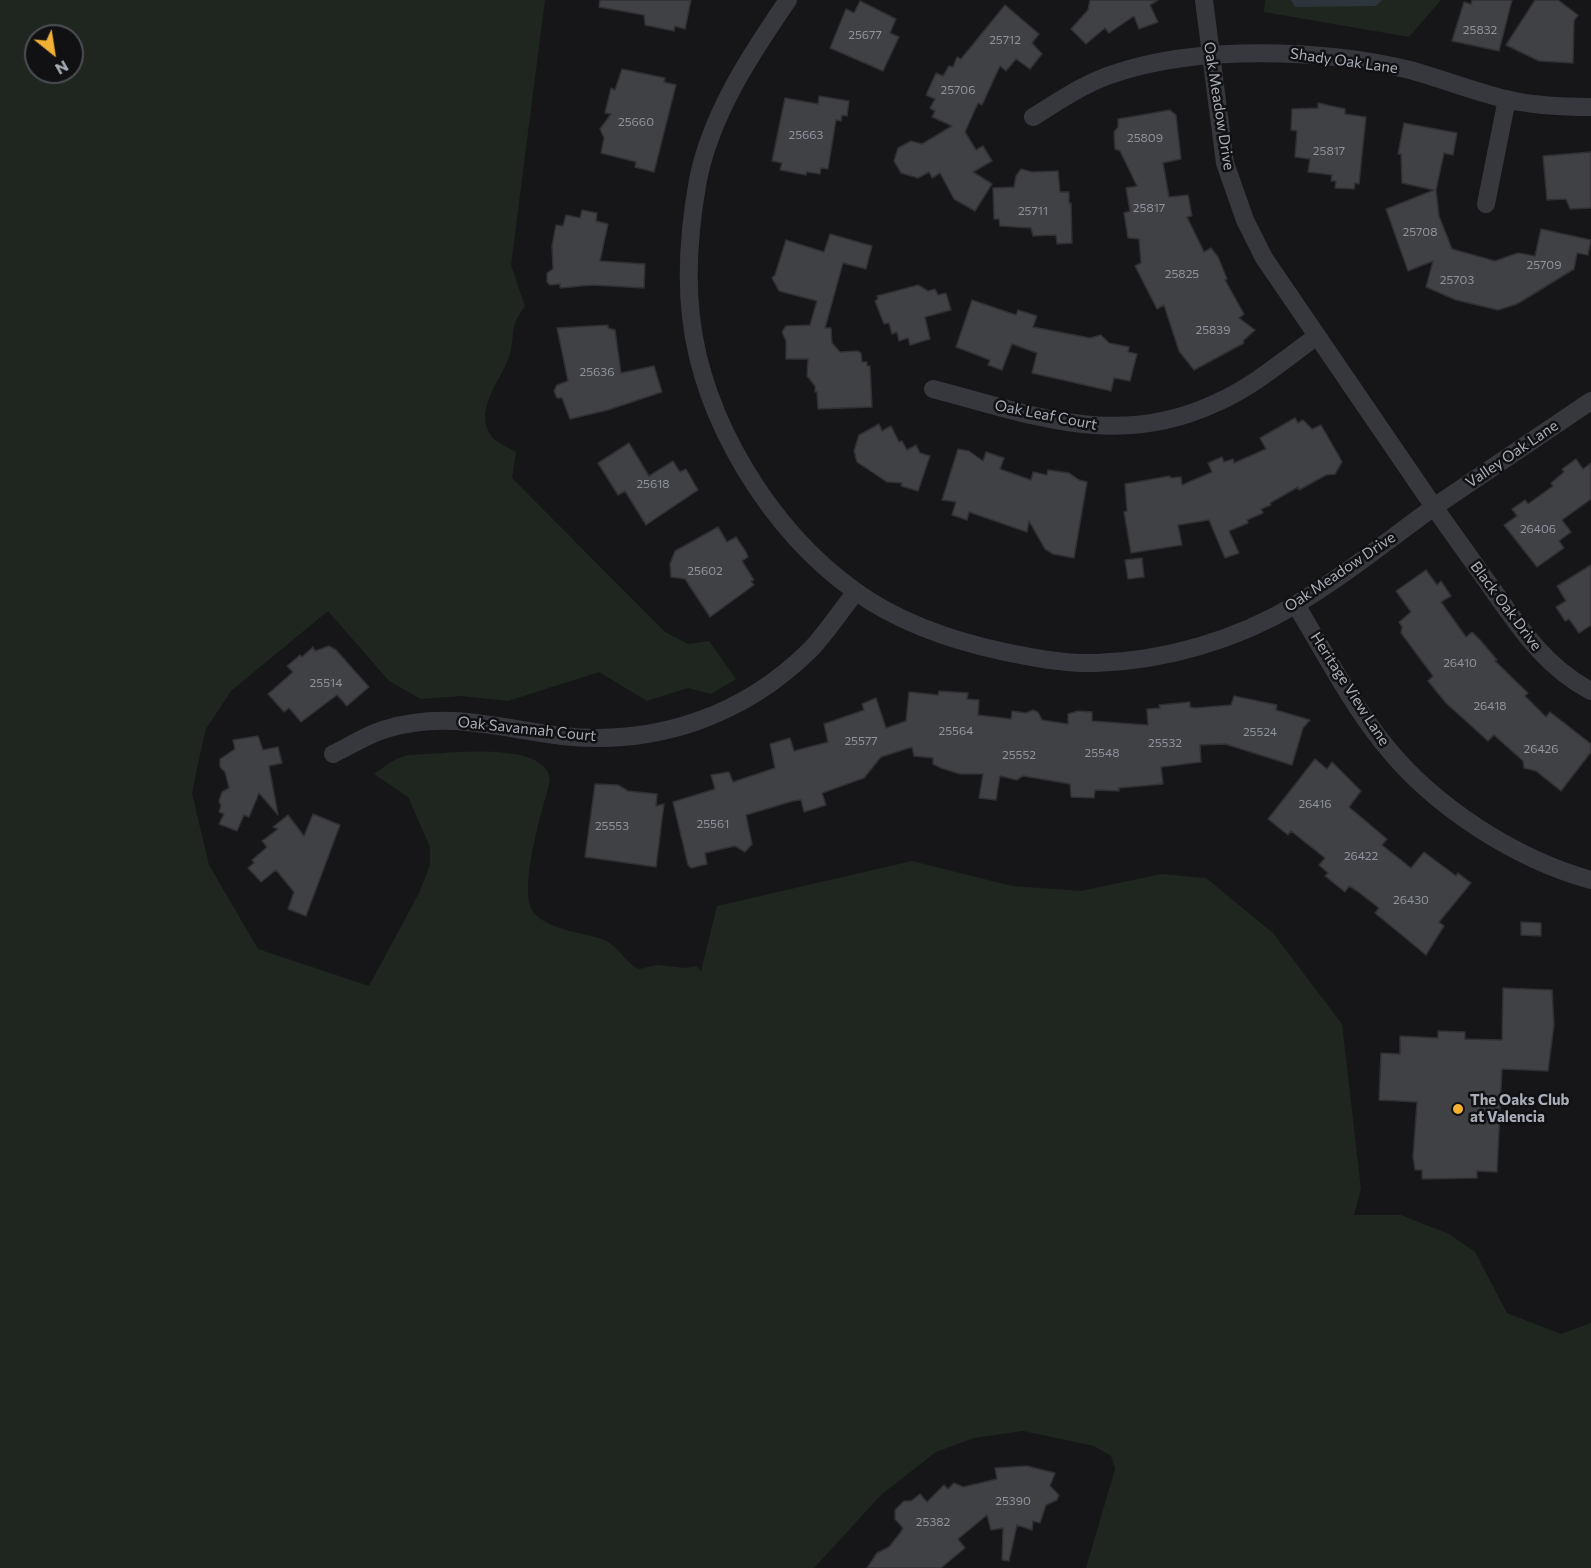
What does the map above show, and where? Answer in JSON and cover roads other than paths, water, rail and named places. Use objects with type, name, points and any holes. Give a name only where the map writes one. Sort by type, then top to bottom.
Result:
[{"type":"street","name":"Oak Meadow Drive","points":[[788,0],[735,82],[712,134],[698,178],[689,282],[691,319],[703,373],[718,415],[760,492],[798,540],[856,592],[927,630],[980,647],[1043,660],[1095,663],[1149,657],[1208,644],[1296,605],[1434,507],[1264,258],[1245,220],[1226,163],[1204,0]]},
{"type":"street","name":"Shady Oak Lane","points":[[1033,117],[1085,86],[1112,74],[1144,65],[1210,57],[1296,52],[1409,70],[1507,99],[1547,106],[1591,107]]},
{"type":"street","points":[[1486,204],[1507,99]]},
{"type":"street","name":"Oak Leaf Court","points":[[933,389],[1042,417],[1092,427],[1139,425],[1182,417],[1220,402],[1257,380],[1317,336]]},
{"type":"street","name":"Valley Oak Lane","points":[[1434,507],[1591,401]]},
{"type":"street","name":"Black Oak Drive","points":[[1434,507],[1523,634],[1549,661],[1591,692]]},
{"type":"street","name":"Oak Savannah Court","points":[[333,754],[385,729],[421,722],[474,720],[567,736],[612,737],[664,733],[731,709],[756,694],[812,648],[856,592]]},
{"type":"street","name":"Heritage View Lane","points":[[1296,605],[1365,717],[1384,744],[1407,770],[1436,796],[1501,842],[1537,862],[1591,880]]},
{"type":"place","name":"The Oaks Club at Valencia","points":[[1458,1109]]}]
